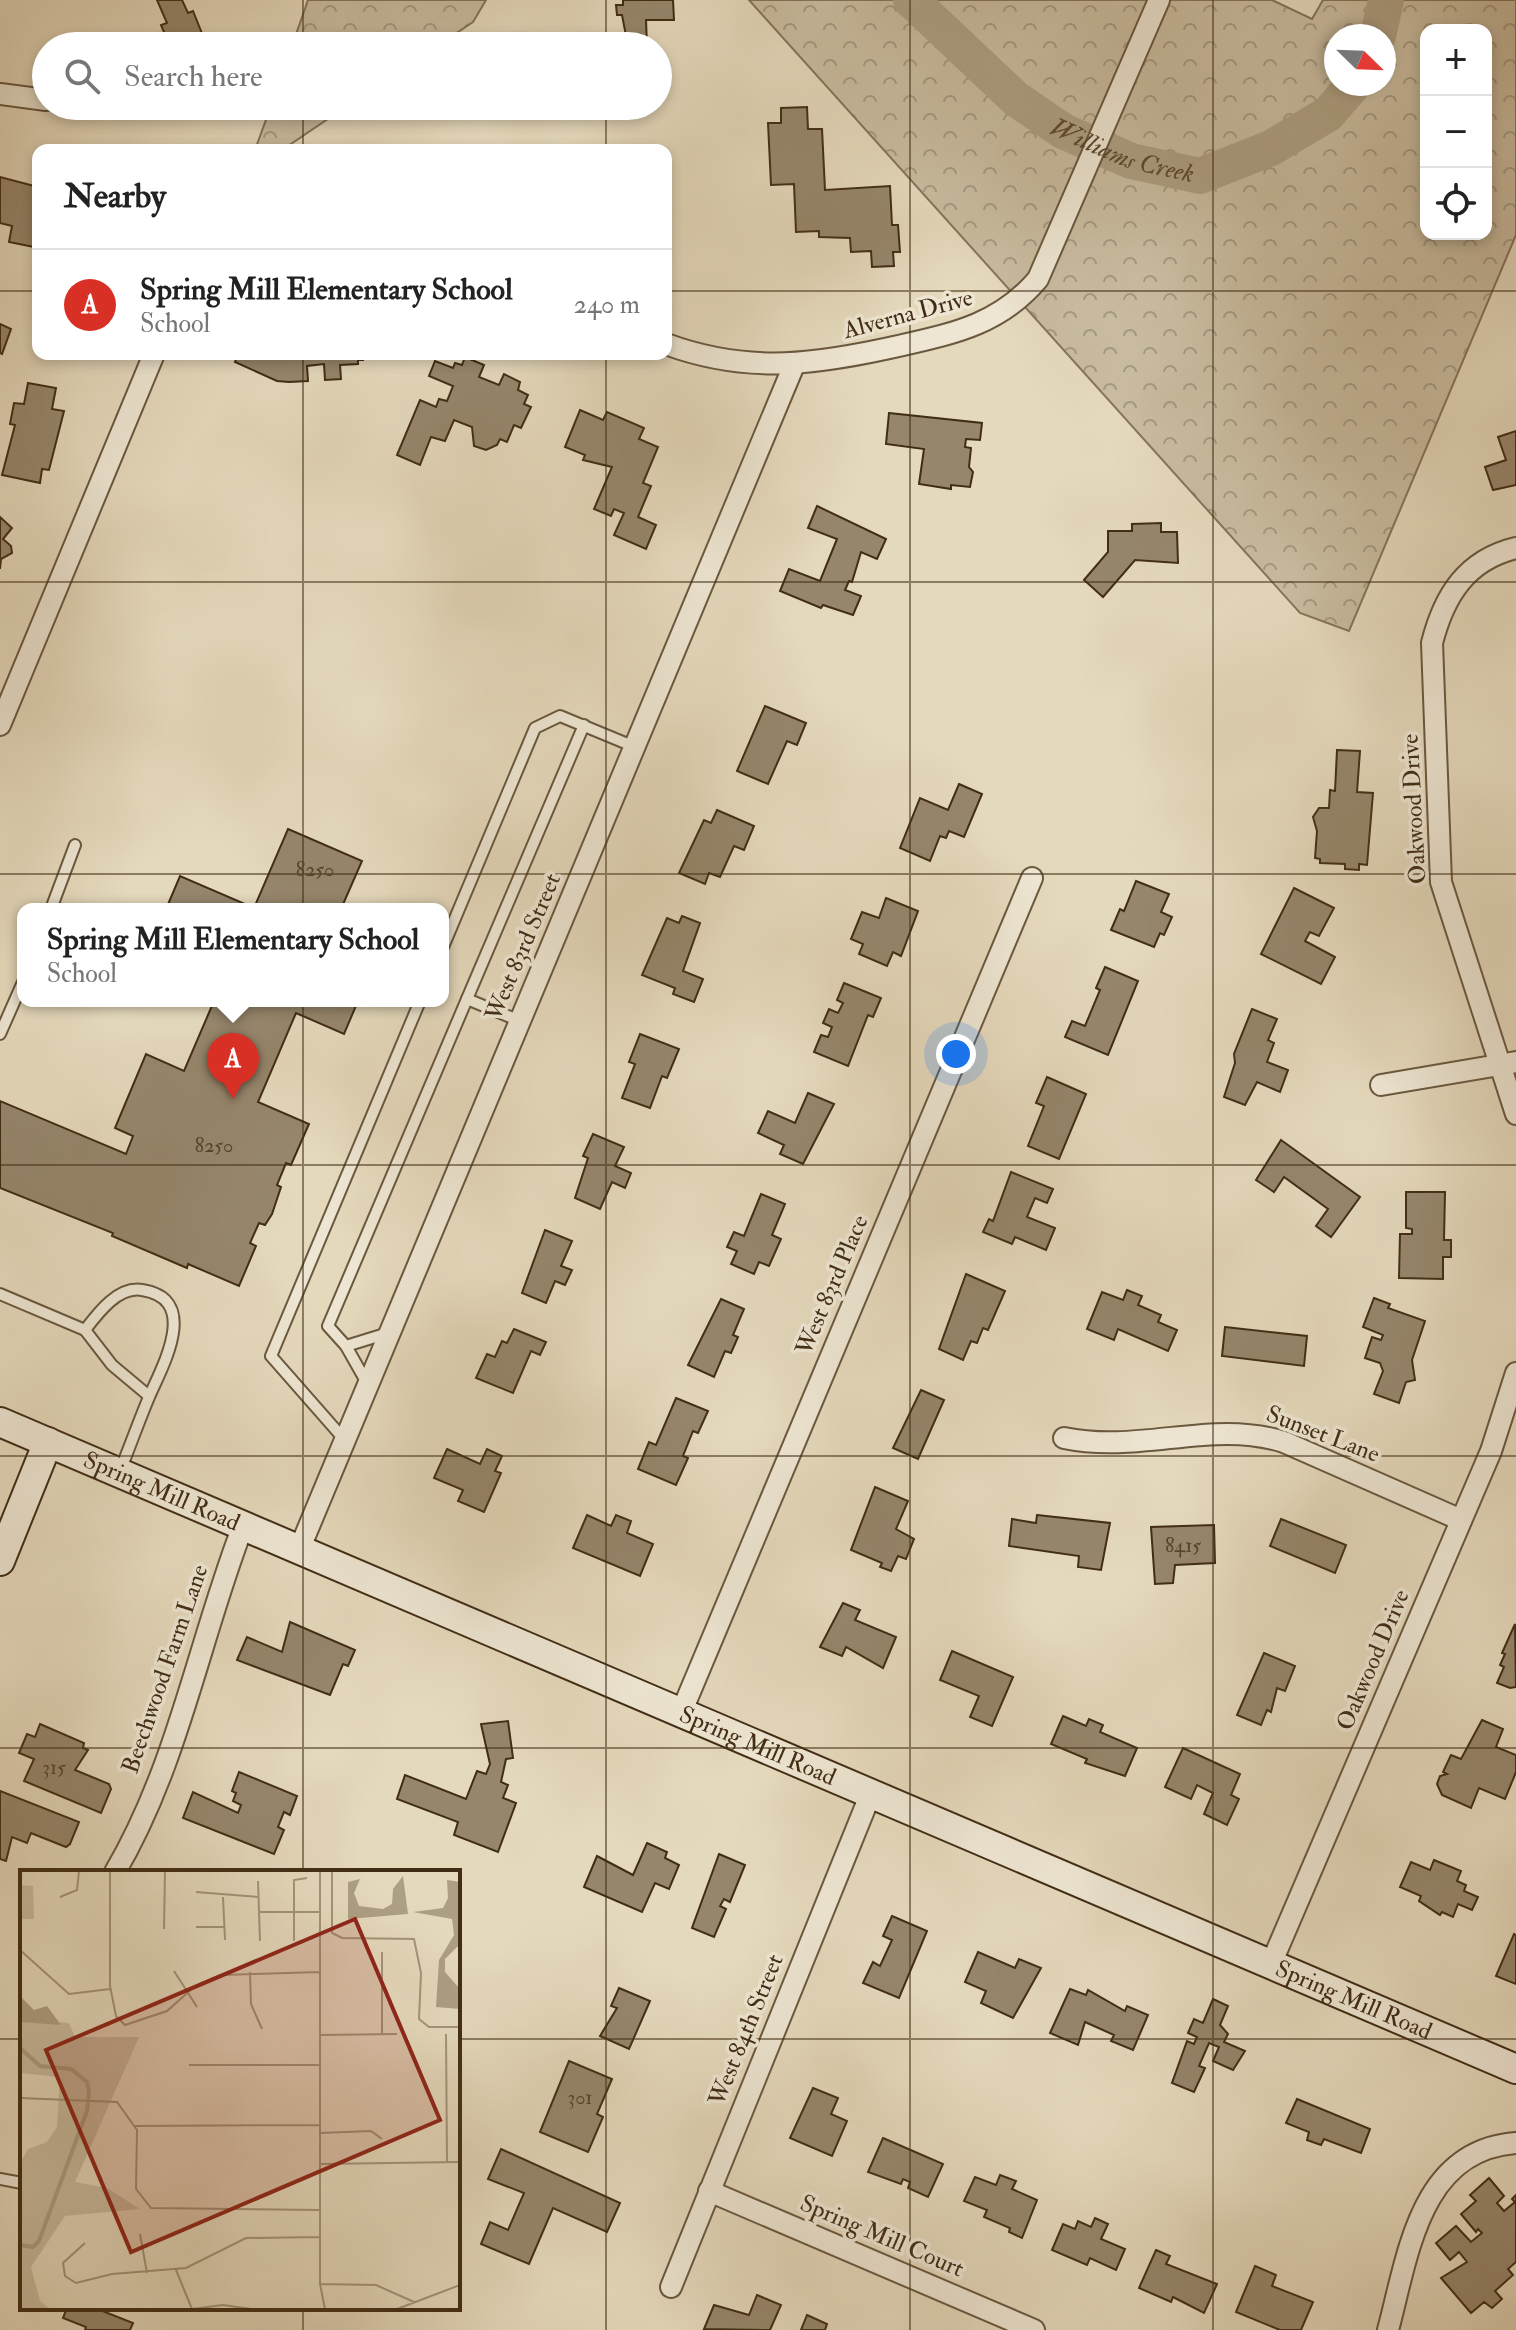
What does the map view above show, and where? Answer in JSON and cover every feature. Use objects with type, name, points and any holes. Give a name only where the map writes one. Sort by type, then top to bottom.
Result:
[{"type":"street","name":"Alverna Drive","points":[[672,346],[727,361],[794,365],[836,360],[958,332],[994,318],[1038,279],[1159,0]]},
{"type":"street","points":[[0,94],[32,98]]},
{"type":"street","points":[[0,725],[152,360]]},
{"type":"street","name":"West 83rd Street","points":[[299,1550],[343,1438],[794,365]]},
{"type":"street","name":"Oakwood Drive","points":[[1516,548],[1487,558],[1452,589],[1435,624],[1432,643],[1441,882],[1509,1064],[1516,1114]]},
{"type":"street","name":"West 83rd Place","points":[[681,1713],[1032,878]]},
{"type":"street","points":[[1381,1085],[1509,1064]]},
{"type":"street","name":"Oakwood Drive","points":[[1271,1964],[1503,1420],[1516,1373]]},
{"type":"street","name":"Spring Mill Road","points":[[0,1422],[1516,2069]]},
{"type":"street","name":"Sunset Lane","points":[[1064,1438],[1124,1445],[1219,1433],[1257,1434],[1284,1442],[1461,1520]]},
{"type":"street","points":[[0,1561],[48,1442]]},
{"type":"street","name":"Beechwood Farm Lane","points":[[116,1870],[179,1725],[213,1608],[243,1526]]},
{"type":"street","name":"West 84th Street","points":[[671,2287],[871,1793]]},
{"type":"street","points":[[1388,2330],[1419,2216],[1432,2190],[1451,2169],[1475,2154],[1516,2143]]},
{"type":"street","name":"Spring Mill Court","points":[[709,2191],[1034,2330]]},
{"type":"lane","points":[[449,933],[535,728],[560,716],[635,747]]},
{"type":"lane","points":[[367,1383],[346,1346],[328,1326],[584,725]]},
{"type":"lane","points":[[53,903],[75,845]]},
{"type":"lane","points":[[0,1034],[17,996]]},
{"type":"lane","points":[[467,999],[520,1021]]},
{"type":"lane","points":[[343,1438],[271,1356],[417,1007]]},
{"type":"lane","points":[[85,1330],[125,1291],[143,1290],[162,1299],[173,1312],[173,1346],[149,1396],[119,1473]]},
{"type":"lane","points":[[0,1294],[85,1330],[112,1365],[149,1396]]},
{"type":"lane","points":[[346,1346],[388,1333]]},
{"type":"lane","points":[[0,2179],[20,2183]]},
{"type":"green space","points":[[308,0],[486,0],[473,22],[458,32],[297,32]]},
{"type":"green space","points":[[749,0],[1272,0],[1312,19],[1323,0],[1516,0],[1516,235],[1349,631],[1300,613]]},
{"type":"green space","points":[[266,120],[326,120],[291,144],[257,144]]},
{"type":"building","points":[[157,0],[182,0],[188,13],[193,11],[201,32],[164,32],[161,25],[167,23]]},
{"type":"building","points":[[623,0],[673,0],[674,20],[646,20],[646,32],[625,32],[622,15],[617,15],[616,5],[623,5]]},
{"type":"building","points":[[807,107],[808,129],[822,129],[825,190],[890,186],[892,225],[898,225],[900,252],[893,252],[894,266],[872,267],[871,251],[851,252],[850,238],[819,237],[819,231],[796,232],[794,184],[771,185],[768,123],[781,123],[781,108]]},
{"type":"building","points":[[0,177],[32,185],[32,247],[9,242],[12,226],[0,223]]},
{"type":"building","points":[[0,324],[11,329],[2,354],[0,353]]},
{"type":"building","points":[[358,360],[358,364],[340,365],[341,379],[325,380],[324,364],[307,366],[308,381],[289,382],[277,381],[235,362]]},
{"type":"building","points":[[464,360],[472,360],[484,365],[479,377],[499,385],[504,374],[520,382],[518,390],[528,395],[524,404],[531,407],[521,428],[514,425],[507,442],[500,439],[497,445],[486,450],[474,446],[472,427],[454,420],[445,441],[431,437],[420,465],[397,455],[420,400],[436,407],[439,399],[447,401],[453,386],[429,376],[435,361],[453,368],[455,363],[462,365]]},
{"type":"building","points":[[28,383],[56,388],[52,409],[64,411],[49,470],[42,469],[40,483],[2,475],[15,425],[10,424],[14,403],[24,404]]},
{"type":"building","points":[[580,410],[603,420],[607,412],[644,428],[639,439],[658,447],[643,483],[651,486],[638,517],[656,525],[646,549],[614,535],[624,513],[614,509],[611,516],[594,509],[612,467],[583,460],[585,455],[565,447]]},
{"type":"building","points":[[889,413],[982,423],[980,440],[966,439],[965,447],[971,448],[969,467],[973,472],[970,487],[951,485],[951,489],[919,484],[924,449],[886,444]]},
{"type":"building","points":[[1516,431],[1516,485],[1493,490],[1485,467],[1506,460],[1498,437]]},
{"type":"building","points":[[817,506],[886,539],[877,559],[861,552],[852,582],[849,581],[845,590],[861,596],[853,615],[823,605],[821,608],[780,591],[789,569],[820,581],[837,539],[808,528]]},
{"type":"building","points":[[0,517],[12,528],[3,539],[11,546],[12,553],[1,559],[0,569]]},
{"type":"building","points":[[1161,523],[1161,532],[1177,532],[1178,563],[1135,560],[1103,597],[1084,580],[1108,552],[1108,531],[1132,531],[1132,524]]},
{"type":"building","points":[[765,706],[806,723],[797,745],[787,741],[768,784],[737,771]]},
{"type":"building","points":[[1337,750],[1360,751],[1357,792],[1373,793],[1367,865],[1359,864],[1359,870],[1345,869],[1345,864],[1320,863],[1320,859],[1315,858],[1317,831],[1313,817],[1319,808],[1329,808],[1330,790],[1335,791]]},
{"type":"building","points":[[959,784],[982,794],[964,837],[949,831],[946,838],[940,836],[930,861],[900,848],[920,798],[948,810]]},
{"type":"building","points":[[717,810],[754,826],[744,850],[734,846],[720,877],[709,873],[705,884],[679,873],[704,820],[711,823]]},
{"type":"building","points":[[288,829],[362,861],[344,903],[256,903]]},
{"type":"building","points":[[180,876],[242,903],[169,903]]},
{"type":"building","points":[[1136,881],[1169,894],[1161,912],[1172,917],[1164,935],[1160,933],[1154,947],[1111,930],[1120,909],[1124,911]]},
{"type":"building","points":[[1294,888],[1334,908],[1319,936],[1310,932],[1305,941],[1335,957],[1321,984],[1261,954]]},
{"type":"building","points":[[886,898],[918,911],[901,956],[893,952],[887,966],[859,954],[863,944],[851,939],[862,912],[879,918]]},
{"type":"building","points":[[682,916],[700,923],[683,971],[703,979],[694,1002],[673,994],[675,988],[642,975],[667,918],[679,923]]},
{"type":"building","points":[[1105,967],[1138,981],[1108,1055],[1065,1037],[1072,1021],[1085,1026],[1100,990],[1096,988]]},
{"type":"building","points":[[844,983],[881,998],[873,1017],[868,1015],[848,1066],[814,1052],[821,1035],[828,1037],[832,1027],[823,1023],[829,1009],[838,1013],[843,1003],[837,1000]]},
{"type":"building","points":[[211,1007],[355,1007],[344,1034],[296,1013],[258,1102],[309,1124],[291,1165],[286,1163],[277,1185],[281,1187],[272,1214],[265,1225],[259,1223],[250,1243],[256,1246],[239,1286],[188,1264],[187,1268],[112,1236],[113,1233],[0,1188],[0,1101],[126,1154],[133,1136],[115,1128],[146,1054],[184,1071]]},
{"type":"building","points":[[1252,1009],[1277,1019],[1268,1040],[1274,1043],[1267,1062],[1288,1070],[1280,1092],[1257,1082],[1245,1105],[1224,1097],[1235,1063],[1234,1054]]},
{"type":"building","points":[[640,1034],[679,1049],[667,1078],[662,1076],[650,1108],[622,1098],[635,1064],[629,1062]]},
{"type":"building","points":[[1047,1077],[1086,1094],[1059,1159],[1028,1146],[1044,1106],[1036,1103]]},
{"type":"building","points":[[808,1093],[834,1104],[803,1164],[780,1154],[784,1145],[758,1133],[768,1111],[795,1123]]},
{"type":"building","points":[[593,1134],[624,1147],[615,1166],[631,1173],[625,1188],[612,1182],[600,1209],[575,1198],[588,1158],[583,1156]]},
{"type":"building","points":[[1281,1140],[1360,1197],[1331,1237],[1316,1226],[1328,1209],[1284,1177],[1274,1192],[1256,1180]]},
{"type":"building","points":[[1011,1172],[1053,1189],[1047,1203],[1035,1198],[1027,1217],[1055,1228],[1046,1250],[1015,1237],[1012,1244],[983,1232],[989,1219],[993,1221]]},
{"type":"building","points":[[1406,1192],[1445,1192],[1444,1240],[1451,1240],[1451,1257],[1443,1257],[1443,1279],[1399,1278],[1400,1234],[1412,1234],[1412,1229],[1406,1228]]},
{"type":"building","points":[[761,1194],[785,1204],[772,1235],[781,1239],[769,1266],[759,1262],[754,1274],[731,1264],[737,1251],[727,1247],[734,1232],[744,1236]]},
{"type":"building","points":[[545,1230],[572,1241],[561,1266],[572,1270],[565,1285],[555,1281],[546,1303],[522,1293]]},
{"type":"building","points":[[966,1274],[1005,1291],[988,1330],[983,1328],[977,1343],[971,1341],[963,1360],[939,1349]]},
{"type":"building","points":[[1127,1290],[1142,1296],[1138,1305],[1161,1315],[1158,1322],[1177,1330],[1168,1351],[1118,1329],[1114,1340],[1087,1329],[1102,1292],[1123,1300]]},
{"type":"building","points":[[1374,1298],[1390,1304],[1388,1308],[1425,1321],[1412,1360],[1415,1380],[1406,1382],[1399,1403],[1374,1394],[1383,1371],[1380,1363],[1365,1358],[1372,1337],[1381,1340],[1383,1335],[1363,1327]]},
{"type":"building","points":[[721,1299],[744,1309],[733,1335],[738,1337],[731,1353],[725,1351],[714,1377],[688,1365]]},
{"type":"building","points":[[1225,1327],[1307,1336],[1304,1366],[1222,1356]]},
{"type":"building","points":[[514,1329],[546,1342],[540,1355],[531,1351],[513,1393],[476,1378],[487,1354],[495,1357],[502,1341],[507,1343]]},
{"type":"building","points":[[921,1390],[944,1400],[918,1459],[893,1448]]},
{"type":"building","points":[[676,1398],[708,1411],[698,1433],[693,1431],[683,1456],[688,1458],[676,1485],[638,1469],[649,1442],[656,1445]]},
{"type":"building","points":[[447,1449],[480,1464],[487,1449],[502,1456],[495,1471],[501,1473],[484,1512],[458,1501],[463,1490],[434,1478]]},
{"type":"building","points":[[875,1487],[908,1501],[896,1529],[914,1539],[906,1559],[898,1556],[891,1571],[880,1567],[882,1563],[851,1550]]},
{"type":"building","points":[[587,1515],[611,1526],[616,1515],[631,1521],[627,1533],[653,1544],[640,1576],[573,1548]]},
{"type":"building","points":[[1037,1515],[1110,1523],[1101,1570],[1078,1567],[1079,1556],[1009,1546],[1012,1519],[1036,1523]]},
{"type":"building","points":[[1281,1519],[1346,1545],[1335,1573],[1270,1546]]},
{"type":"building","points":[[1214,1525],[1215,1563],[1175,1565],[1173,1583],[1155,1584],[1151,1527]]},
{"type":"building","points":[[843,1603],[860,1610],[855,1620],[896,1637],[883,1668],[846,1647],[842,1656],[820,1647]]},
{"type":"building","points":[[290,1622],[355,1650],[348,1666],[343,1664],[330,1695],[237,1660],[247,1637],[282,1652]]},
{"type":"building","points":[[1515,1624],[1516,1687],[1510,1688],[1497,1683],[1504,1667],[1500,1665],[1505,1654],[1502,1653]]},
{"type":"building","points":[[952,1651],[1013,1677],[992,1726],[970,1717],[979,1696],[940,1680]]},
{"type":"building","points":[[1264,1653],[1295,1666],[1285,1691],[1277,1688],[1271,1712],[1267,1710],[1261,1725],[1237,1715]]},
{"type":"building","points":[[1063,1716],[1086,1726],[1089,1719],[1103,1725],[1100,1732],[1137,1748],[1125,1776],[1085,1763],[1087,1759],[1051,1744]]},
{"type":"building","points":[[1482,1720],[1503,1729],[1496,1747],[1516,1755],[1516,1772],[1505,1799],[1479,1788],[1471,1808],[1442,1795],[1437,1784],[1440,1776],[1447,1774],[1443,1772],[1451,1755],[1461,1759]]},
{"type":"building","points":[[508,1721],[513,1758],[506,1759],[501,1782],[508,1785],[503,1798],[516,1803],[498,1852],[454,1835],[458,1822],[397,1799],[405,1775],[466,1799],[477,1771],[486,1774],[490,1764],[481,1724]]},
{"type":"building","points":[[40,1724],[84,1743],[83,1748],[88,1750],[75,1770],[109,1784],[111,1789],[101,1813],[24,1781],[34,1759],[19,1753],[27,1734],[35,1737]]},
{"type":"building","points":[[1183,1748],[1240,1774],[1231,1795],[1239,1799],[1227,1825],[1204,1814],[1213,1793],[1197,1785],[1191,1799],[1165,1787]]},
{"type":"building","points":[[239,1772],[297,1796],[290,1815],[284,1812],[278,1827],[284,1830],[274,1854],[183,1818],[193,1792],[238,1813],[241,1805],[233,1801],[236,1793],[232,1791]]},
{"type":"building","points":[[0,1791],[79,1822],[70,1844],[66,1847],[31,1833],[27,1843],[12,1837],[6,1861],[0,1859]]},
{"type":"building","points":[[647,1843],[667,1852],[665,1858],[679,1865],[669,1889],[655,1883],[642,1912],[584,1887],[597,1856],[633,1875]]},
{"type":"building","points":[[719,1854],[745,1865],[730,1902],[724,1899],[720,1906],[726,1909],[714,1937],[692,1928]]},
{"type":"building","points":[[1434,1860],[1461,1871],[1457,1881],[1466,1885],[1464,1891],[1478,1897],[1472,1910],[1458,1904],[1453,1917],[1442,1912],[1440,1915],[1419,1901],[1421,1896],[1400,1887],[1411,1862],[1430,1870]]},
{"type":"building","points":[[892,1916],[927,1931],[899,1998],[863,1983],[873,1962],[880,1966],[892,1940],[883,1936]]},
{"type":"building","points":[[1516,1935],[1516,1984],[1496,1976]]},
{"type":"building","points":[[978,1952],[1015,1968],[1019,1959],[1041,1968],[1013,2018],[981,2003],[986,1991],[965,1982]]},
{"type":"building","points":[[619,1988],[650,2001],[629,2049],[600,2036],[617,2008],[611,2006]]},
{"type":"building","points":[[1070,1989],[1086,1995],[1088,1990],[1125,2011],[1127,2006],[1148,2015],[1133,2050],[1111,2041],[1114,2035],[1085,2022],[1078,2045],[1050,2033]]},
{"type":"building","points":[[1213,1999],[1228,2006],[1220,2025],[1228,2034],[1224,2042],[1245,2051],[1233,2070],[1213,2061],[1219,2047],[1209,2043],[1199,2066],[1205,2068],[1194,2092],[1172,2083],[1187,2041],[1194,2044],[1197,2037],[1188,2033],[1194,2019],[1203,2023]]},
{"type":"building","points":[[569,2061],[612,2079],[597,2114],[603,2117],[588,2152],[540,2132]]},
{"type":"building","points":[[813,2088],[838,2098],[831,2114],[847,2121],[832,2156],[790,2138]]},
{"type":"building","points":[[1297,2099],[1370,2129],[1361,2153],[1324,2139],[1321,2145],[1307,2140],[1309,2132],[1286,2123]]},
{"type":"building","points":[[883,2138],[943,2164],[928,2197],[908,2188],[910,2182],[903,2179],[901,2184],[868,2172]]},
{"type":"building","points":[[501,2149],[620,2203],[607,2232],[553,2208],[529,2264],[481,2244],[490,2222],[508,2230],[524,2193],[488,2179]]},
{"type":"building","points":[[1000,2175],[1016,2181],[1012,2189],[1037,2200],[1022,2238],[1009,2232],[1010,2228],[984,2217],[987,2210],[964,2201],[975,2177],[996,2185]]},
{"type":"building","points":[[1489,2178],[1504,2196],[1497,2203],[1504,2211],[1515,2202],[1512,2199],[1516,2195],[1516,2262],[1508,2269],[1513,2275],[1495,2291],[1502,2299],[1492,2308],[1484,2302],[1471,2313],[1441,2278],[1467,2262],[1459,2252],[1450,2260],[1436,2243],[1456,2226],[1471,2242],[1482,2233],[1478,2229],[1476,2232],[1461,2214],[1476,2201],[1470,2195]]},
{"type":"building","points":[[1095,2218],[1108,2224],[1101,2239],[1125,2249],[1116,2270],[1090,2258],[1087,2265],[1052,2250],[1063,2224],[1075,2229],[1078,2221],[1091,2227]]},
{"type":"building","points":[[1156,2250],[1170,2256],[1166,2264],[1217,2284],[1204,2313],[1173,2297],[1171,2302],[1139,2288]]},
{"type":"building","points":[[1255,2266],[1276,2275],[1272,2286],[1313,2302],[1301,2330],[1280,2330],[1236,2312]]},
{"type":"building","points":[[757,2295],[781,2305],[770,2330],[704,2329],[714,2305],[749,2315]]},
{"type":"building","points":[[66,2310],[100,2310],[133,2323],[130,2330],[85,2330],[86,2327],[63,2318]]},
{"type":"building","points":[[807,2315],[827,2324],[825,2330],[801,2330]]},
{"type":"waterway","name":"Williams Creek","points":[[911,0],[1016,99],[1063,131],[1131,161],[1200,176],[1271,148],[1328,114],[1344,96]]},
{"type":"waterway","name":"Williams Creek","points":[[1381,24],[1386,0]]},
{"type":"place","name":"Spring Mill Elementary School","points":[[233,1099]]}]
